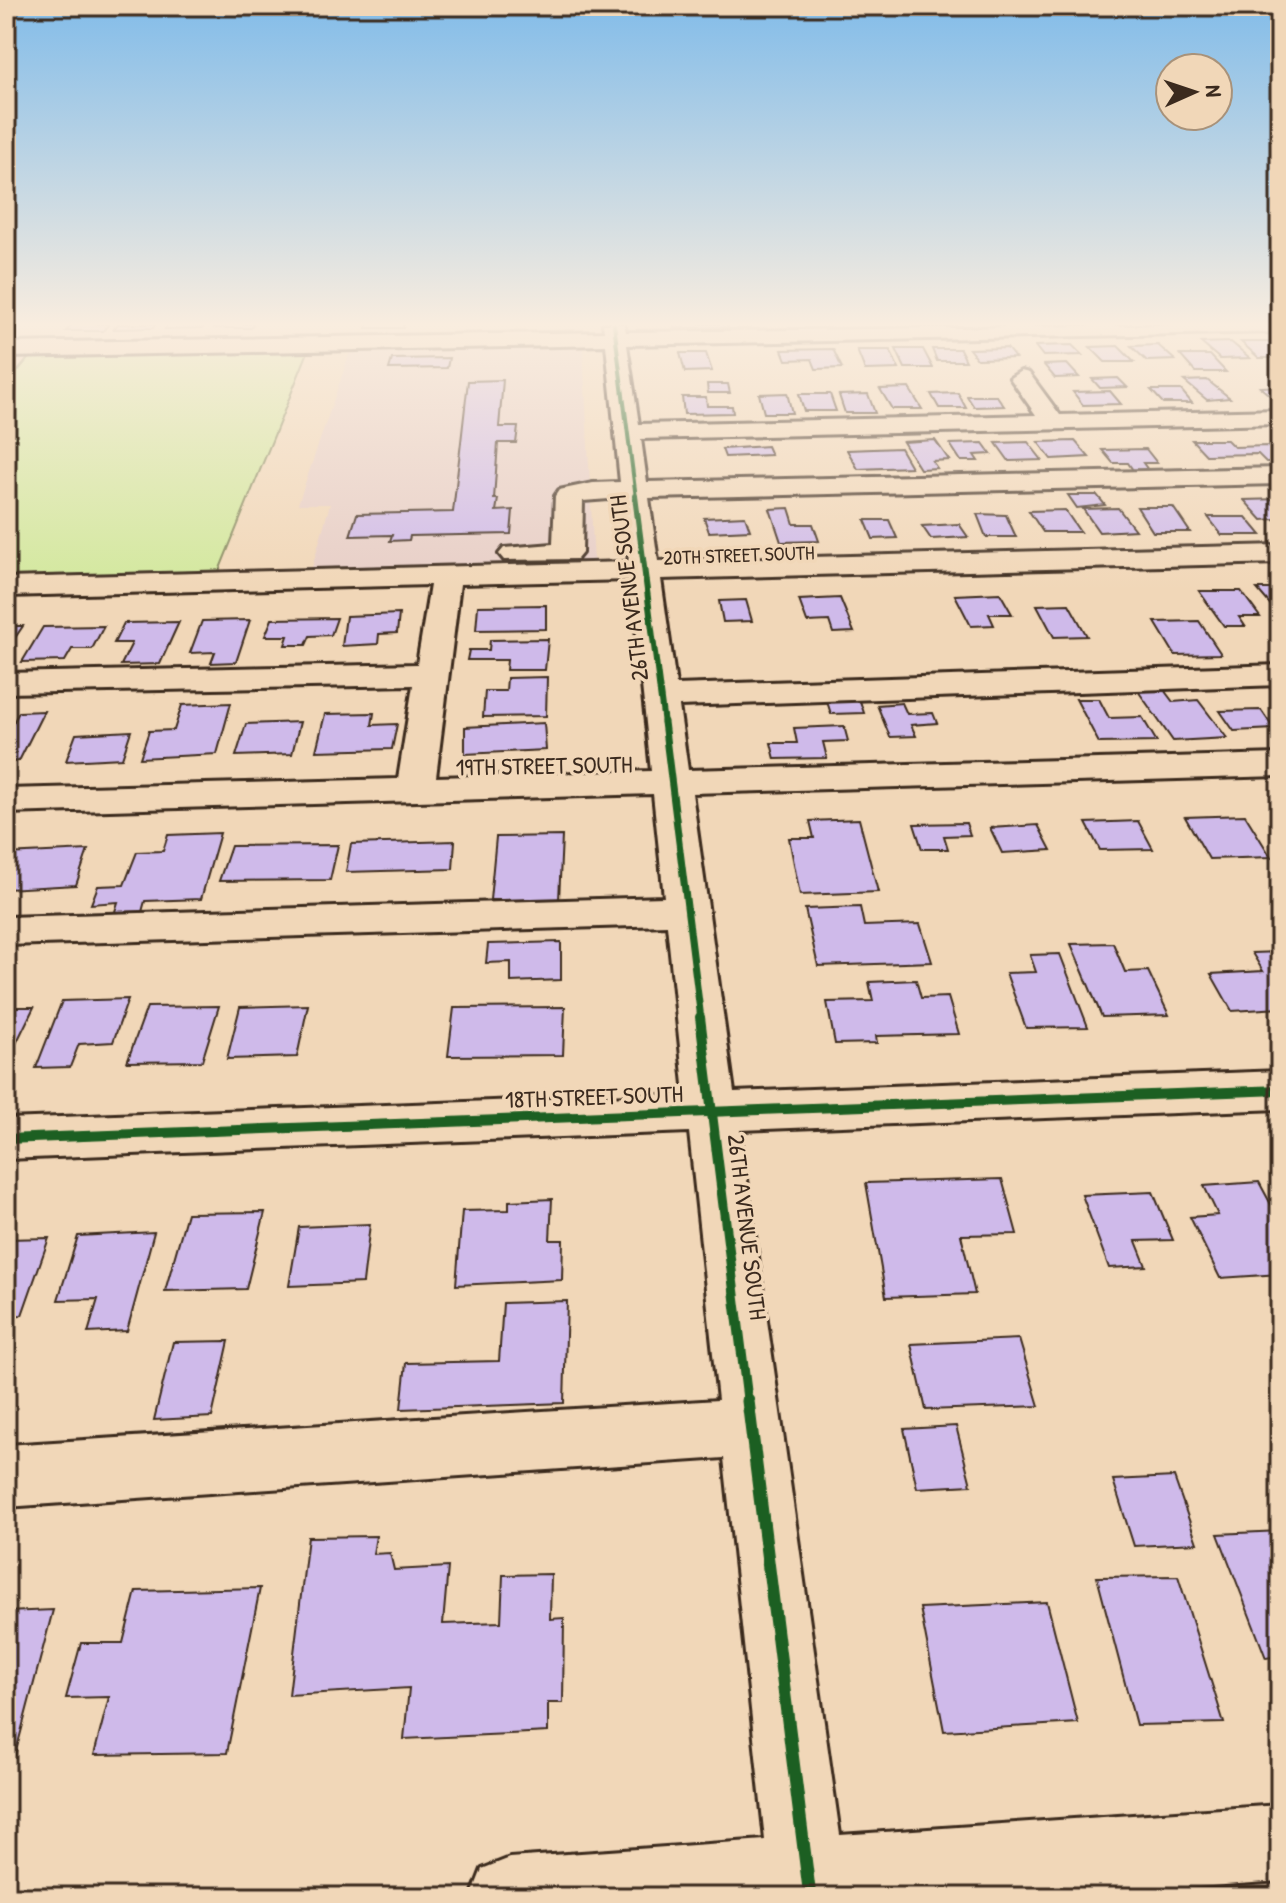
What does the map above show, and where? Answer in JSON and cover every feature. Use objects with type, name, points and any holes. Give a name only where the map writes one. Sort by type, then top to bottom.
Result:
[{"type":"street","name":"26TH AVENUE SOUTH","points":[[627,413],[808,1887]]},
{"type":"street","points":[[1046,413],[1053,422]]},
{"type":"street","points":[[629,432],[1053,422],[1276,422]]},
{"type":"street","points":[[568,564],[569,496],[637,489],[1280,476]]},
{"type":"street","name":"20TH STREET SOUTH","points":[[6,587],[349,580],[429,571],[568,564],[646,573],[1280,554]]},
{"type":"street","points":[[415,790],[432,674],[429,571]]},
{"type":"street","points":[[6,683],[432,674]]},
{"type":"street","points":[[662,696],[1280,675]]},
{"type":"street","name":"19TH STREET SOUTH","points":[[6,801],[1280,765]]},
{"type":"street","points":[[6,931],[688,910]]},
{"type":"street","name":"18TH STREET SOUTH","points":[[6,1139],[1280,1090]]},
{"type":"street","points":[[6,1476],[751,1427]]},
{"type":"street","points":[[510,1897],[808,1887],[1280,1843]]},
{"type":"shaded area","points":[[329,413],[586,413],[594,564],[311,571],[330,504],[298,504]]},
{"type":"green space","points":[[6,413],[283,413],[217,576],[6,581]]},
{"type":"building","points":[[464,413],[500,413],[499,427],[518,427],[516,443],[498,443],[494,499],[498,499],[496,511],[513,510],[511,534],[410,536],[409,540],[390,541],[392,535],[350,536],[357,514],[453,512]]},
{"type":"building","points":[[935,440],[949,460],[932,461],[937,468],[920,469],[903,442]]},
{"type":"building","points":[[1192,440],[1227,440],[1234,447],[1268,446],[1280,462],[1266,462],[1258,454],[1206,455]]},
{"type":"building","points":[[1075,441],[1089,457],[1051,459],[1038,442]]},
{"type":"building","points":[[1028,442],[1042,460],[1009,461],[996,443]]},
{"type":"building","points":[[983,443],[991,454],[974,455],[978,461],[961,461],[950,444]]},
{"type":"building","points":[[767,446],[771,455],[725,457],[722,449]]},
{"type":"building","points":[[900,448],[911,467],[858,469],[847,450]]},
{"type":"building","points":[[1146,449],[1157,463],[1143,463],[1148,470],[1133,470],[1128,463],[1113,463],[1102,450]]},
{"type":"building","points":[[1068,495],[1097,495],[1105,505],[1077,508]]},
{"type":"building","points":[[1280,499],[1279,523],[1275,519],[1262,520],[1244,500]]},
{"type":"building","points":[[1137,507],[1173,507],[1190,532],[1153,532]]},
{"type":"building","points":[[789,508],[794,524],[813,524],[819,541],[781,542],[770,509]]},
{"type":"building","points":[[1118,508],[1135,530],[1099,532],[1083,509]]},
{"type":"building","points":[[1065,510],[1080,532],[1043,532],[1029,511]]},
{"type":"building","points":[[977,514],[1006,515],[1016,537],[986,537]]},
{"type":"building","points":[[745,516],[750,530],[709,532],[704,518]]},
{"type":"building","points":[[1208,517],[1246,517],[1261,535],[1222,535]]},
{"type":"building","points":[[865,520],[889,520],[897,538],[873,539]]},
{"type":"building","points":[[959,524],[968,537],[931,539],[922,526]]},
{"type":"building","points":[[1257,589],[1280,589],[1280,616]]},
{"type":"building","points":[[1199,591],[1241,591],[1260,617],[1239,617],[1245,626],[1224,626]]},
{"type":"building","points":[[1000,593],[1012,614],[989,614],[994,625],[971,626],[955,595]]},
{"type":"building","points":[[840,598],[854,632],[833,633],[829,621],[807,622],[799,600]]},
{"type":"building","points":[[746,600],[752,621],[723,622],[719,601]]},
{"type":"building","points":[[1069,604],[1087,636],[1054,637],[1037,605]]},
{"type":"building","points":[[546,605],[546,629],[476,630],[478,606]]},
{"type":"building","points":[[399,614],[397,633],[379,634],[378,644],[342,646],[346,616]]},
{"type":"building","points":[[337,618],[331,635],[310,636],[306,645],[285,645],[288,636],[265,636],[272,619]]},
{"type":"building","points":[[250,620],[236,662],[211,663],[215,652],[190,653],[202,621]]},
{"type":"building","points":[[1199,621],[1221,654],[1175,655],[1155,622]]},
{"type":"building","points":[[179,622],[160,664],[121,665],[132,643],[114,643],[124,623]]},
{"type":"building","points":[[6,626],[23,626],[6,651]]},
{"type":"building","points":[[104,626],[92,649],[72,649],[65,661],[22,662],[43,627]]},
{"type":"building","points":[[548,639],[545,670],[506,670],[507,660],[467,660],[469,650],[489,650],[490,640]]},
{"type":"building","points":[[547,677],[546,716],[483,717],[485,691],[506,691],[507,678]]},
{"type":"building","points":[[1164,690],[1173,702],[1198,700],[1227,738],[1173,741],[1138,691]]},
{"type":"building","points":[[824,692],[857,692],[864,713],[831,714]]},
{"type":"building","points":[[1076,699],[1099,699],[1109,718],[1142,717],[1157,742],[1099,743]]},
{"type":"building","points":[[231,703],[217,754],[140,758],[149,731],[174,730],[182,705]]},
{"type":"building","points":[[902,703],[907,714],[933,713],[937,723],[911,725],[916,736],[890,737],[877,705]]},
{"type":"building","points":[[1261,710],[1274,729],[1234,731],[1220,711]]},
{"type":"building","points":[[44,711],[19,761],[6,762],[6,736],[19,712]]},
{"type":"building","points":[[374,713],[372,725],[397,724],[392,749],[316,751],[325,714]]},
{"type":"building","points":[[300,722],[292,754],[236,756],[246,724]]},
{"type":"building","points":[[544,723],[546,750],[465,754],[465,727]]},
{"type":"building","points":[[844,726],[848,741],[823,742],[827,758],[775,759],[771,743],[797,743],[794,728]]},
{"type":"building","points":[[131,731],[122,758],[66,761],[76,734]]},
{"type":"building","points":[[1245,815],[1271,857],[1209,859],[1185,817]]},
{"type":"building","points":[[859,819],[878,892],[800,895],[789,838],[814,838],[810,821]]},
{"type":"building","points":[[1138,821],[1153,849],[1100,850],[1086,823]]},
{"type":"building","points":[[966,823],[970,835],[944,836],[948,849],[922,849],[914,824]]},
{"type":"building","points":[[1038,825],[1051,850],[1002,853],[990,828]]},
{"type":"building","points":[[220,833],[201,899],[145,901],[140,919],[112,921],[118,902],[91,904],[98,886],[124,885],[137,852],[163,851],[168,835]]},
{"type":"building","points":[[562,836],[559,900],[490,900],[496,837]]},
{"type":"building","points":[[455,841],[453,869],[346,872],[351,844]]},
{"type":"building","points":[[338,845],[330,880],[219,881],[231,846]]},
{"type":"building","points":[[88,850],[76,885],[6,889],[6,854]]},
{"type":"building","points":[[860,907],[864,926],[920,924],[932,962],[818,966],[805,909]]},
{"type":"building","points":[[561,942],[561,980],[511,982],[511,962],[486,963],[488,944]]},
{"type":"building","points":[[1113,943],[1125,972],[1148,971],[1169,1015],[1102,1017],[1071,944]]},
{"type":"building","points":[[1280,952],[1280,1008],[1232,1011],[1211,974],[1263,971],[1252,953]]},
{"type":"building","points":[[1060,954],[1088,1027],[1026,1028],[1006,973],[1036,972],[1030,955]]},
{"type":"building","points":[[916,980],[921,998],[948,997],[959,1034],[876,1036],[877,1043],[835,1044],[827,1002],[873,1001],[869,982]]},
{"type":"building","points":[[128,999],[113,1042],[79,1044],[70,1067],[36,1068],[62,1001]]},
{"type":"building","points":[[308,1005],[297,1057],[227,1059],[240,1007]]},
{"type":"building","points":[[219,1006],[202,1061],[127,1062],[147,1007]]},
{"type":"building","points":[[6,1007],[34,1007],[6,1064]]},
{"type":"building","points":[[565,1007],[563,1055],[448,1056],[454,1008]]},
{"type":"building","points":[[1002,1179],[1017,1234],[961,1235],[975,1294],[886,1297],[866,1183]]},
{"type":"building","points":[[1259,1182],[1280,1221],[1280,1274],[1220,1278],[1190,1217],[1218,1215],[1204,1186]]},
{"type":"building","points":[[1153,1192],[1173,1240],[1136,1241],[1146,1266],[1109,1268],[1082,1195]]},
{"type":"building","points":[[552,1199],[550,1240],[563,1240],[562,1280],[456,1285],[462,1211],[509,1210],[509,1201]]},
{"type":"building","points":[[265,1212],[246,1289],[165,1291],[187,1213]]},
{"type":"building","points":[[370,1224],[363,1283],[289,1286],[299,1227]]},
{"type":"building","points":[[154,1232],[127,1331],[88,1333],[98,1299],[58,1300],[78,1236]]},
{"type":"building","points":[[49,1238],[22,1315],[6,1316],[6,1239]]},
{"type":"building","points":[[567,1301],[564,1403],[401,1409],[406,1363],[499,1361],[503,1303]]},
{"type":"building","points":[[1019,1339],[1039,1406],[926,1410],[911,1344]]},
{"type":"building","points":[[229,1341],[212,1417],[154,1420],[173,1342]]},
{"type":"building","points":[[956,1426],[971,1485],[917,1488],[904,1429]]},
{"type":"building","points":[[1174,1477],[1197,1543],[1134,1546],[1113,1480]]},
{"type":"building","points":[[1280,1531],[1280,1656],[1266,1658],[1218,1534]]},
{"type":"building","points":[[376,1536],[373,1554],[390,1553],[394,1570],[448,1567],[443,1624],[501,1622],[503,1575],[551,1574],[550,1619],[564,1618],[563,1703],[548,1703],[548,1732],[404,1739],[409,1688],[289,1695],[308,1537]]},
{"type":"building","points":[[1178,1576],[1224,1723],[1136,1725],[1097,1577]]},
{"type":"building","points":[[260,1588],[227,1753],[94,1755],[109,1697],[66,1698],[81,1643],[123,1643],[136,1591]]},
{"type":"building","points":[[1047,1602],[1078,1723],[944,1731],[920,1608]]},
{"type":"building","points":[[53,1610],[15,1755],[6,1755],[6,1612]]},
{"type":"cycle path","points":[[625,413],[810,1897]]},
{"type":"cycle path","points":[[6,1139],[1280,1090]]}]
